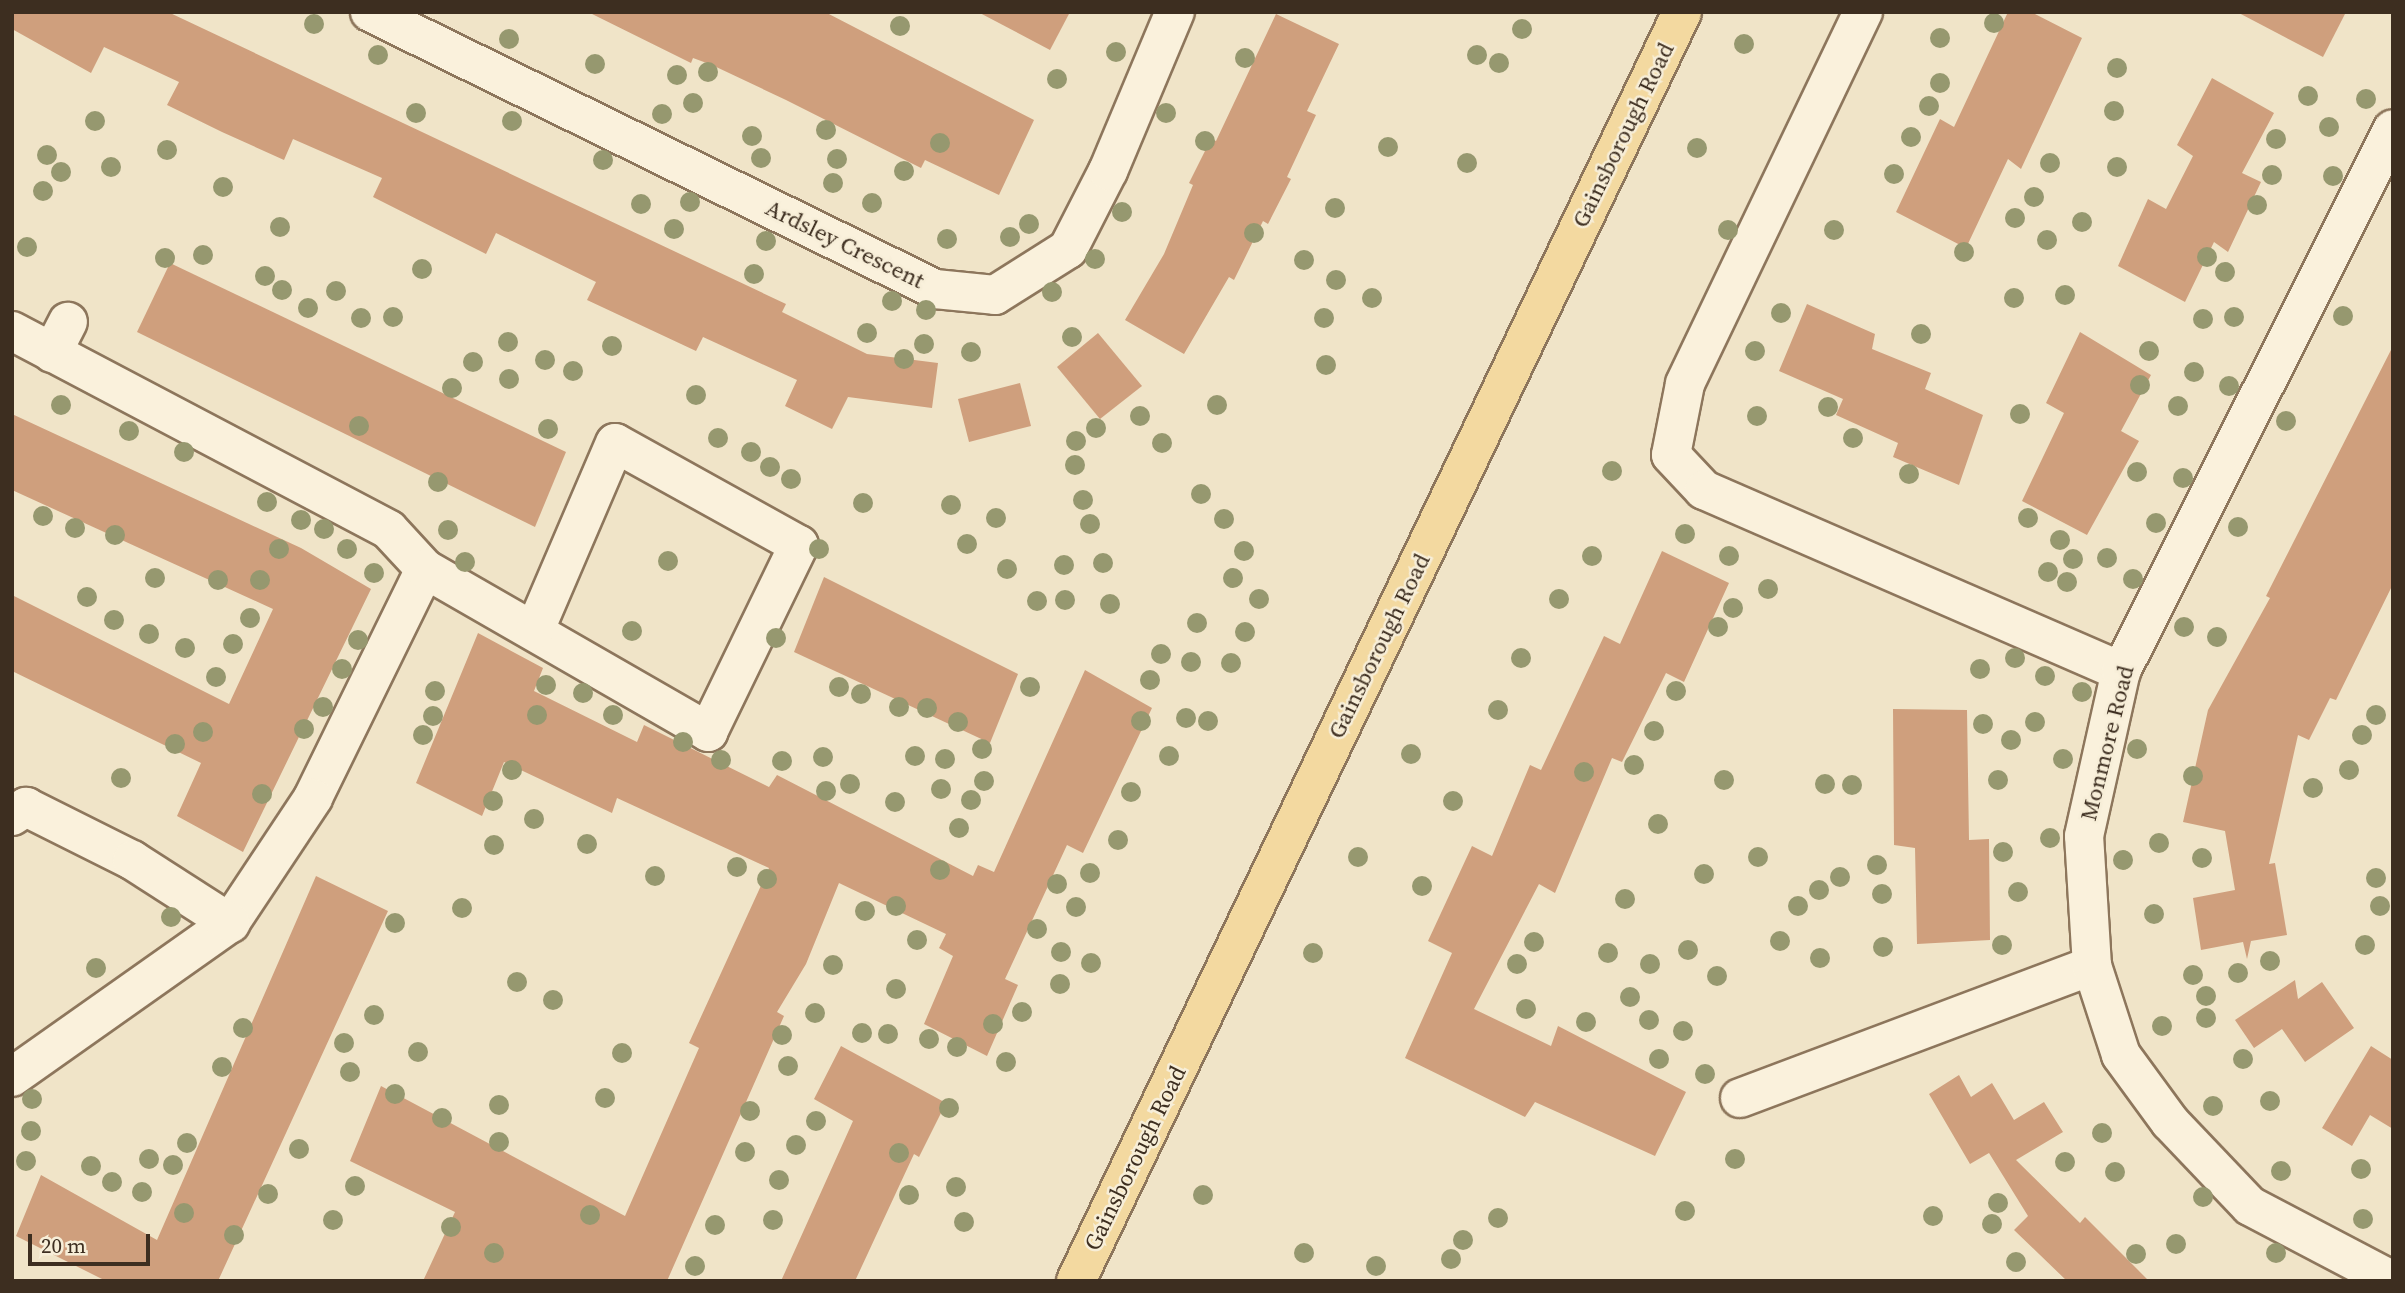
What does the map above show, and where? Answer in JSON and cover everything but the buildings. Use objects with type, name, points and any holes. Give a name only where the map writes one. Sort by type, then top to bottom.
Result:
[{"type":"main road","name":"Gainsborough Road","points":[[1076,1281],[1682,12]]},
{"type":"street","name":"Ardsley Crescent","points":[[385,16],[935,289],[995,295],[1068,249],[1108,171],[1174,12]]},
{"type":"street","points":[[1864,12],[1685,384],[1671,455],[1704,491],[2120,671]]},
{"type":"street","name":"Monmore Road","points":[[2393,129],[2120,671],[2084,836],[2092,966],[2121,1055],[2188,1141],[2250,1206],[2393,1281]]},
{"type":"street","points":[[12,331],[60,337],[389,530],[425,569],[535,629],[708,732],[799,545],[615,443],[535,629]]},
{"type":"street","points":[[12,1077],[230,923],[313,798],[425,569]]},
{"type":"street","points":[[12,816],[26,807],[132,860],[230,923]]},
{"type":"street","points":[[1740,1098],[2092,966]]}]
